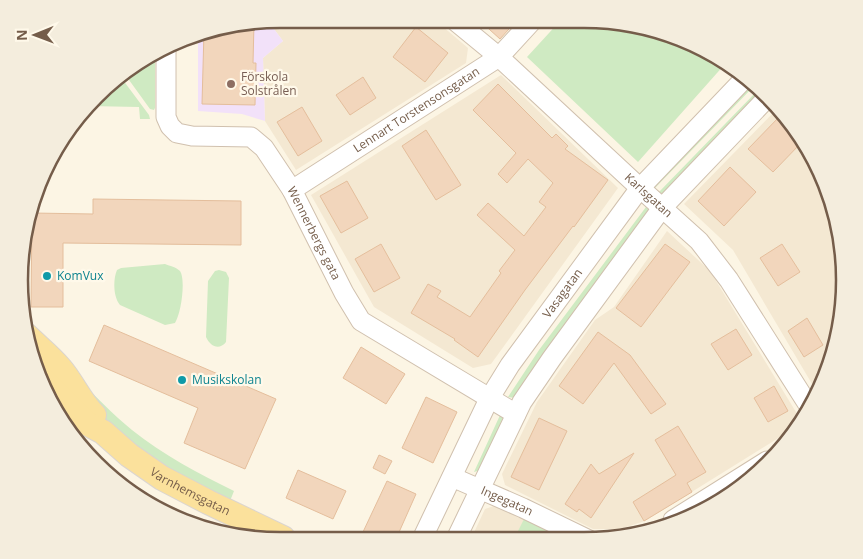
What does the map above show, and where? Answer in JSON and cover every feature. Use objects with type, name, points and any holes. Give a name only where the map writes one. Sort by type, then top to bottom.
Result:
[{"type":"main road","name":"Varnhemsgatan","points":[[36,345],[60,368],[86,407],[96,417],[103,432]]},
{"type":"main road","name":"Varnhemsgatan","points":[[52,389],[86,423],[103,432],[129,455],[162,478],[269,531]]},
{"type":"street","name":"Karlsgatan","points":[[464,28],[499,57],[699,241],[729,280],[805,400]]},
{"type":"street","name":"Lennart Torstensonsgatan","points":[[292,190],[499,57],[526,28]]},
{"type":"street","name":"Wennerbergs gata","points":[[166,54],[166,117],[170,126],[177,133],[192,136],[251,137],[264,148],[292,190],[344,292],[361,321],[516,414]]},
{"type":"street","name":"Vasagatan","points":[[425,532],[489,399],[510,365],[640,188],[741,83]]},
{"type":"street","points":[[459,532],[522,402],[552,358],[662,208],[763,102]]},
{"type":"street","name":"Ingegatan","points":[[452,477],[524,508],[573,532]]},
{"type":"street","points":[[698,504],[731,484]]},
{"type":"shaded area","points":[[273,28],[444,28],[468,48],[466,63],[296,170],[265,121],[263,58],[283,41]]},
{"type":"shaded area","name":"Förskola Solstrålen","points":[[273,28],[283,41],[263,58],[265,121],[242,114],[198,111],[198,41],[230,32]]},
{"type":"shaded area","points":[[501,75],[618,188],[491,364],[473,368],[374,307],[311,195]]},
{"type":"shaded area","points":[[773,113],[793,139],[810,168],[822,198],[831,230],[835,263],[835,296],[827,345],[812,385],[733,250],[684,204]]},
{"type":"shaded area","points":[[667,231],[710,271],[797,414],[780,437],[645,521],[622,528],[593,529],[505,485],[502,474],[537,402],[595,320],[614,307]]},
{"type":"shaded area","points":[[494,506],[550,532],[474,532],[485,509]]},
{"type":"green space","points":[[554,28],[600,28],[633,32],[665,41],[695,53],[721,68],[638,162],[527,57]]},
{"type":"green space","points":[[155,60],[155,108],[154,110],[150,109],[128,78]]},
{"type":"green space","points":[[124,81],[150,119],[140,119],[139,107],[96,106]]},
{"type":"green space","points":[[745,86],[750,90],[654,189],[650,184]]},
{"type":"green space","points":[[754,94],[760,99],[664,195],[659,192]]},
{"type":"green space","points":[[646,207],[649,210],[515,398],[508,397],[539,350]]},
{"type":"green space","points":[[165,264],[180,271],[183,289],[181,305],[175,323],[165,325],[120,305],[116,297],[114,283],[117,270],[121,268]]},
{"type":"green space","points":[[215,271],[226,272],[229,278],[226,342],[218,347],[212,345],[206,337],[208,281]]},
{"type":"green space","points":[[76,377],[117,418],[156,448],[234,491],[230,501],[158,463],[128,441],[93,408]]},
{"type":"green space","points":[[501,413],[505,415],[481,470],[474,472]]},
{"type":"green space","points":[[524,519],[550,532],[518,532]]},
{"type":"building","points":[[415,28],[448,53],[425,82],[393,57]]},
{"type":"building","points":[[488,28],[510,28],[500,39]]},
{"type":"building","name":"Förskola Solstrålen","points":[[254,29],[253,63],[256,63],[255,105],[202,104],[204,39],[230,32]]},
{"type":"building","points":[[363,77],[376,98],[350,115],[336,95]]},
{"type":"building","points":[[498,84],[552,138],[556,134],[568,146],[565,149],[608,180],[525,290],[478,357],[455,339],[411,313],[428,284],[441,291],[437,297],[470,317],[501,273],[499,271],[515,250],[477,215],[488,203],[524,236],[546,207],[539,202],[553,183],[528,159],[507,183],[498,174],[516,153],[473,110]]},
{"type":"building","points":[[302,107],[322,141],[298,156],[277,122]]},
{"type":"building","points":[[777,119],[798,147],[773,172],[748,149]]},
{"type":"building","points":[[426,130],[461,185],[436,200],[402,146]]},
{"type":"building","points":[[730,167],[756,192],[724,226],[698,201]]},
{"type":"building","points":[[347,181],[368,218],[341,233],[320,196]]},
{"type":"building","name":"KomVux","points":[[93,199],[241,201],[241,245],[63,243],[63,307],[31,307],[32,232],[36,213],[93,214]]},
{"type":"building","points":[[381,244],[400,278],[374,292],[355,259]]},
{"type":"building","points":[[665,244],[690,262],[641,327],[616,308]]},
{"type":"building","points":[[782,244],[800,272],[778,286],[760,258]]},
{"type":"building","points":[[807,318],[823,345],[804,357],[788,331]]},
{"type":"building","name":"Musikskolan","points":[[104,325],[276,399],[245,469],[184,443],[198,408],[89,361]]},
{"type":"building","points":[[736,329],[752,355],[728,370],[711,344]]},
{"type":"building","points":[[598,332],[630,355],[666,404],[651,414],[614,363],[583,404],[559,386]]},
{"type":"building","points":[[361,347],[405,374],[386,404],[343,378]]},
{"type":"building","points":[[774,386],[788,411],[768,422],[754,398]]},
{"type":"building","points":[[426,397],[457,412],[433,463],[402,448]]},
{"type":"building","points":[[539,418],[567,431],[539,490],[511,477]]},
{"type":"building","points":[[678,426],[706,472],[687,483],[692,492],[644,521],[633,502],[676,475],[655,440]]},
{"type":"building","points":[[634,453],[591,518],[579,509],[577,512],[565,504],[591,464],[599,474]]},
{"type":"building","points":[[379,455],[392,461],[385,474],[373,468]]},
{"type":"building","points":[[298,470],[346,491],[333,519],[286,498]]},
{"type":"building","points":[[387,481],[416,494],[399,532],[363,532]]},
{"type":"place","name":"Förskola Solstrålen","points":[[231,84]]},
{"type":"place","name":"KomVux","points":[[47,276]]},
{"type":"place","name":"Musikskolan","points":[[182,380]]}]
